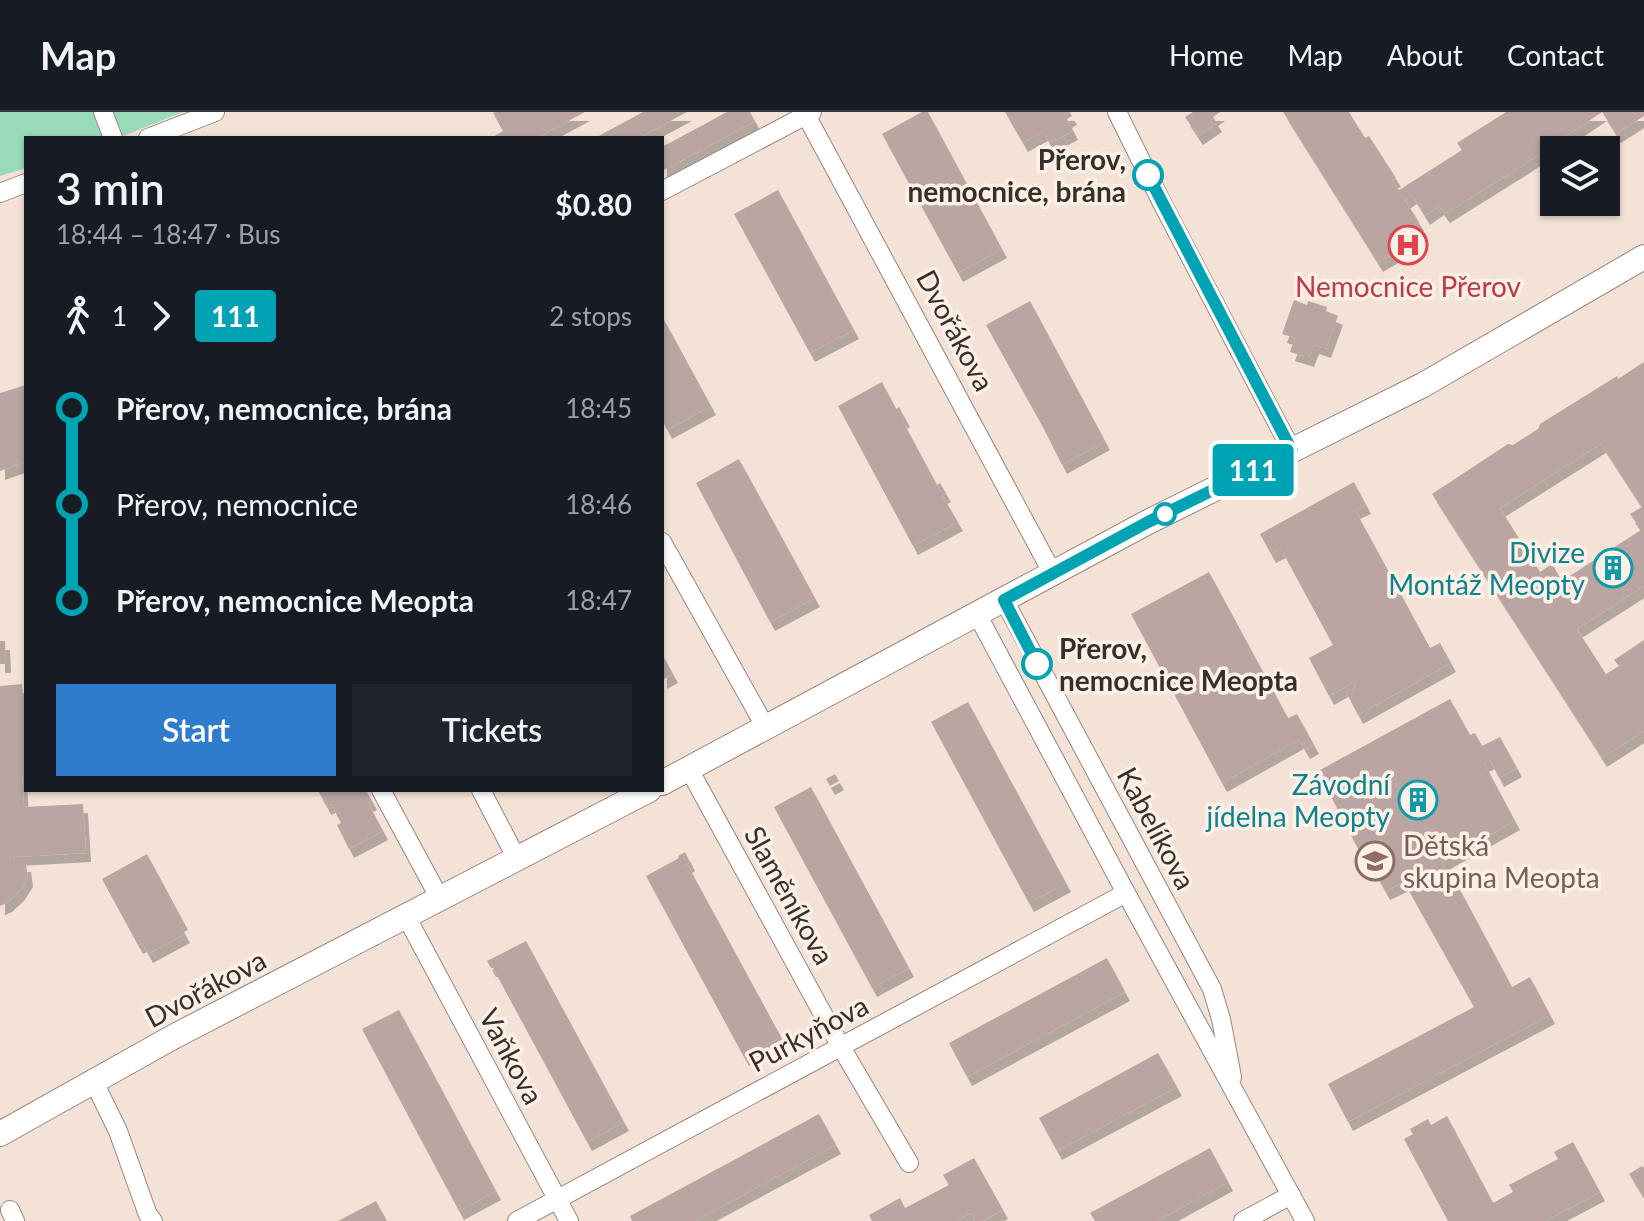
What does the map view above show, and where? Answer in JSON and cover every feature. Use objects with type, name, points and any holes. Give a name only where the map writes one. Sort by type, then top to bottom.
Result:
[{"type":"main road","points":[[664,782],[1148,522],[1423,385],[1644,257]]},
{"type":"main road","name":"Dvořákova","points":[[0,1134],[173,1037],[645,792]]},
{"type":"street","points":[[103,112],[112,136]]},
{"type":"street","points":[[153,136],[215,112]]},
{"type":"street","points":[[1117,112],[1292,451]]},
{"type":"street","name":"Dvořákova","points":[[664,190],[809,114],[1053,574]]},
{"type":"street","points":[[0,193],[24,184]]},
{"type":"street","points":[[664,546],[766,728]]},
{"type":"street","name":"Kabelíkova","points":[[1004,600],[1212,989],[1221,1019],[1234,1092]]},
{"type":"street","name":"Kabelíkova","points":[[977,614],[1305,1221]]},
{"type":"street","name":"Slaměníkova","points":[[689,769],[841,1047],[909,1163]]},
{"type":"street","points":[[382,792],[440,899]]},
{"type":"street","points":[[482,792],[517,859]]},
{"type":"street","name":"Purkyňova","points":[[517,1221],[1126,893]]},
{"type":"street","name":"Vaňkova","points":[[406,916],[569,1221]]},
{"type":"street","points":[[1201,1031],[1221,1019]]},
{"type":"street","points":[[94,1082],[118,1131],[150,1219]]},
{"type":"street","points":[[1243,1221],[1291,1195]]},
{"type":"green space","points":[[0,112],[183,112],[123,136],[24,136],[24,169],[0,176]]},
{"type":"building","points":[[585,112],[541,136],[494,136],[503,131],[493,113]]},
{"type":"building","points":[[643,112],[687,112],[643,136],[599,136]]},
{"type":"building","points":[[727,112],[750,112],[755,121],[664,170],[664,146]]},
{"type":"building","points":[[922,112],[928,112],[1002,249],[958,273],[882,134]]},
{"type":"building","points":[[1005,112],[1070,112],[1072,116],[1067,119],[1073,131],[1050,143],[1043,132],[1023,143]]},
{"type":"building","points":[[1193,112],[1220,112],[1213,117],[1217,123],[1198,136],[1185,117]]},
{"type":"building","points":[[1283,112],[1349,112],[1396,178],[1392,180],[1399,190],[1462,150],[1457,143],[1506,112],[1602,112],[1566,136],[1540,136],[1540,154],[1445,214],[1439,206],[1425,216],[1412,195],[1405,200],[1419,222],[1400,235],[1407,246],[1378,263]]},
{"type":"building","points":[[1602,112],[1644,112],[1644,116],[1616,134]]},
{"type":"building","points":[[778,190],[854,330],[810,353],[734,214]]},
{"type":"building","points":[[1294,300],[1327,307],[1326,311],[1338,316],[1326,349],[1314,345],[1309,358],[1290,352],[1295,338],[1282,334]]},
{"type":"building","points":[[1030,301],[1105,441],[1062,465],[986,325]]},
{"type":"building","points":[[664,320],[711,406],[667,430],[664,424]]},
{"type":"building","name":"Divize Montáž Meopty","points":[[1644,362],[1644,586],[1577,629],[1606,674],[1619,666],[1614,660],[1644,640],[1644,731],[1602,758],[1432,494],[1617,376],[1618,379]],"holes":[[[1601,444],[1642,507],[1630,514],[1641,530],[1562,581],[1552,564],[1540,572],[1500,508]]]},
{"type":"building","points":[[882,382],[896,409],[899,407],[905,418],[902,420],[937,485],[940,483],[946,493],[942,495],[958,522],[913,546],[838,406]]},
{"type":"building","points":[[24,386],[24,463],[0,471],[0,393]]},
{"type":"building","points":[[739,459],[815,598],[770,622],[696,483]]},
{"type":"building","points":[[1354,482],[1366,505],[1355,510],[1430,648],[1440,643],[1451,663],[1358,715],[1346,692],[1356,687],[1354,682],[1329,696],[1309,658],[1333,645],[1281,549],[1271,554],[1260,534]]},
{"type":"building","points":[[1209,572],[1288,718],[1297,714],[1314,745],[1305,750],[1299,740],[1222,783],[1131,614]]},
{"type":"building","points":[[0,641],[5,641],[6,664],[0,664]]},
{"type":"building","points":[[664,658],[673,674],[664,679]]},
{"type":"building","points":[[22,684],[24,807],[83,804],[86,853],[14,857],[15,863],[26,863],[28,878],[19,892],[0,906],[0,686]]},
{"type":"building","points":[[1450,699],[1470,735],[1475,733],[1482,746],[1500,737],[1517,768],[1499,778],[1490,760],[1484,763],[1515,821],[1442,862],[1512,987],[1530,977],[1550,1015],[1348,1122],[1328,1084],[1474,1007],[1404,882],[1385,891],[1362,849],[1359,850],[1356,845],[1320,770]]},
{"type":"building","points":[[968,702],[1066,883],[1029,903],[931,722]]},
{"type":"building","points":[[835,774],[839,781],[830,786],[826,779]]},
{"type":"building","points":[[811,787],[909,968],[872,988],[774,807]]},
{"type":"building","points":[[319,792],[367,792],[372,801],[368,803],[383,831],[349,849],[331,804],[326,806]]},
{"type":"building","points":[[685,852],[690,862],[687,864],[781,1037],[744,1057],[646,876]]},
{"type":"building","points":[[147,854],[183,921],[179,923],[185,934],[148,954],[142,943],[138,945],[102,879]]},
{"type":"building","points":[[526,941],[624,1122],[587,1142],[487,961]]},
{"type":"building","points":[[1107,958],[1125,992],[967,1077],[949,1043]]},
{"type":"building","points":[[399,1010],[496,1191],[459,1211],[362,1029]]},
{"type":"building","points":[[1158,1053],[1177,1087],[1057,1151],[1039,1118]]},
{"type":"building","points":[[819,1114],[836,1145],[695,1221],[632,1221],[630,1216]]},
{"type":"building","points":[[1447,1116],[1493,1203],[1513,1192],[1509,1185],[1558,1159],[1554,1152],[1573,1142],[1600,1192],[1545,1221],[1448,1221],[1404,1139],[1413,1134],[1410,1129],[1428,1119],[1431,1125]]},
{"type":"building","points":[[1210,1148],[1228,1182],[1157,1221],[1095,1221],[1090,1213]]},
{"type":"building","points":[[974,1158],[1003,1210],[982,1221],[975,1221],[971,1213],[956,1221],[872,1221],[869,1215],[900,1198],[905,1208],[949,1185],[943,1175]]},
{"type":"building","points":[[1642,1166],[1644,1168],[1644,1198],[1629,1174]]},
{"type":"building","points":[[376,1201],[387,1221],[338,1221]]},
{"type":"bus line","name":"111","points":[[1037,664],[1004,600],[1148,522],[1292,451],[1148,175]]},
{"type":"place","name":"Přerov, nemocnice, brána","points":[[1148,175]]},
{"type":"place","name":"Nemocnice Přerov","points":[[1408,245]]},
{"type":"place","name":"Divize Montáž Meopty","points":[[1613,568]]},
{"type":"place","name":"Přerov, nemocnice Meopta","points":[[1037,664]]},
{"type":"place","name":"Závodní jídelna Meopty","points":[[1418,800]]},
{"type":"place","name":"Dětská skupina Meopta","points":[[1375,861]]}]
